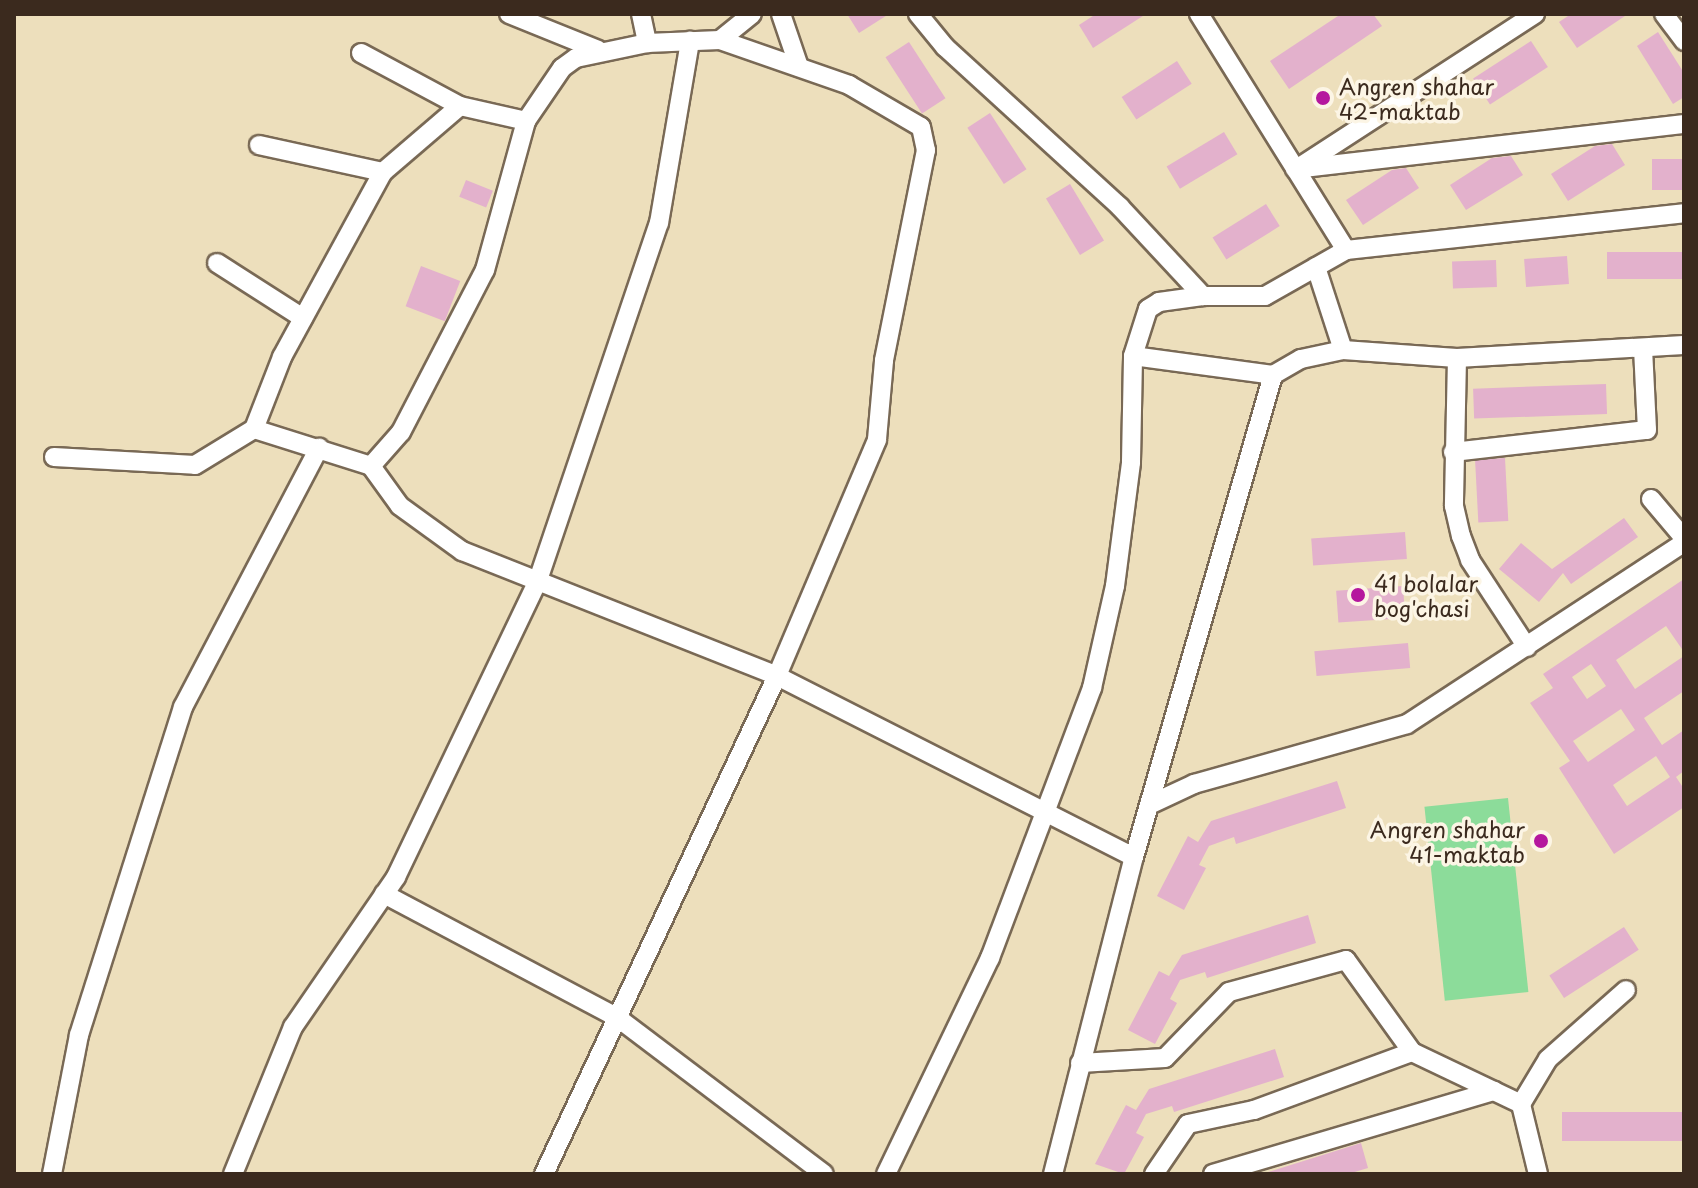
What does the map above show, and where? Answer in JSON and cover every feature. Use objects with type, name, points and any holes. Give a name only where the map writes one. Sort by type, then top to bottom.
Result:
[{"type":"street","points":[[509,14],[598,50]]},
{"type":"street","points":[[641,14],[647,43]]},
{"type":"street","points":[[720,40],[752,14]]},
{"type":"street","points":[[781,14],[799,67]]},
{"type":"street","points":[[918,14],[945,47],[1120,207],[1203,296]]},
{"type":"street","points":[[1199,14],[1346,250]]},
{"type":"street","points":[[1295,169],[1535,14]]},
{"type":"street","points":[[1664,14],[1684,41]]},
{"type":"street","points":[[371,466],[401,432],[485,270],[526,121],[562,68],[598,50],[647,43],[720,40],[849,85],[918,124],[926,145],[884,361],[877,440],[777,676],[544,1174]]},
{"type":"street","points":[[233,1174],[293,1027],[384,894],[538,580],[659,223],[690,41]]},
{"type":"street","points":[[361,53],[460,106],[526,121]]},
{"type":"street","points":[[54,457],[195,465],[254,429],[303,318],[383,172],[460,106]]},
{"type":"street","points":[[1295,169],[1684,124]]},
{"type":"street","points":[[259,145],[383,172]]},
{"type":"street","points":[[886,1174],[990,958],[1092,688],[1115,586],[1131,462],[1133,356],[1152,306],[1203,296],[1265,296],[1346,250],[1684,213]]},
{"type":"street","points":[[217,263],[303,318]]},
{"type":"street","points":[[1316,267],[1343,350]]},
{"type":"street","points":[[1133,356],[1273,375],[1301,359],[1343,350],[1457,358],[1684,345]]},
{"type":"street","points":[[1453,452],[1647,430],[1643,348]]},
{"type":"street","points":[[1457,358],[1454,506],[1470,560],[1527,647]]},
{"type":"street","points":[[1053,1174],[1134,857],[1273,375]]},
{"type":"street","points":[[254,429],[371,466],[400,506],[462,551],[777,676],[1134,857]]},
{"type":"street","points":[[52,1174],[79,1035],[183,707],[319,448]]},
{"type":"street","points":[[1149,805],[1194,784],[1407,724],[1684,540],[1651,499]]},
{"type":"street","points":[[384,894],[618,1018],[824,1174]]},
{"type":"street","points":[[1080,1063],[1165,1058],[1229,992],[1346,960],[1412,1052],[1521,1104]]},
{"type":"street","points":[[1538,1174],[1521,1104],[1548,1059],[1626,990]]},
{"type":"street","points":[[1154,1174],[1188,1124],[1254,1110],[1412,1052]]},
{"type":"street","points":[[1213,1174],[1494,1091]]},
{"type":"green space","points":[[1508,798],[1528,992],[1445,1001],[1424,807]]},
{"type":"building","points":[[847,14],[889,14],[859,33]]},
{"type":"building","points":[[1096,14],[1146,14],[1093,48],[1079,25]]},
{"type":"building","points":[[1341,14],[1373,14],[1382,26],[1289,89],[1270,61]]},
{"type":"building","points":[[1571,14],[1628,14],[1577,48],[1559,22]]},
{"type":"building","points":[[1658,32],[1684,73],[1684,97],[1673,104],[1637,46]]},
{"type":"building","points":[[1531,41],[1548,67],[1490,105],[1473,79]]},
{"type":"building","points":[[909,42],[945,98],[922,113],[886,57]]},
{"type":"building","points":[[1177,61],[1192,84],[1136,120],[1122,97]]},
{"type":"building","points":[[990,113],[1026,169],[1004,184],[967,128]]},
{"type":"building","points":[[1224,132],[1237,154],[1180,189],[1167,167]]},
{"type":"building","points":[[1612,144],[1625,165],[1568,201],[1551,174],[1595,146]]},
{"type":"building","points":[[1511,156],[1523,175],[1466,210],[1450,185],[1492,158]]},
{"type":"building","points":[[1652,159],[1684,159],[1684,190],[1652,190]]},
{"type":"building","points":[[1406,168],[1419,188],[1363,225],[1346,200],[1392,170]]},
{"type":"building","points":[[466,180],[493,191],[486,208],[459,197]]},
{"type":"building","points":[[1070,184],[1104,241],[1080,255],[1046,198]]},
{"type":"building","points":[[1266,204],[1280,226],[1226,259],[1213,237]]},
{"type":"building","points":[[1607,252],[1684,252],[1684,279],[1607,279]]},
{"type":"building","points":[[1567,256],[1569,284],[1526,287],[1524,259]]},
{"type":"building","points":[[1496,260],[1497,287],[1453,289],[1452,262]]},
{"type":"building","points":[[421,266],[460,281],[445,321],[406,306]]},
{"type":"building","points":[[1606,384],[1607,414],[1474,419],[1473,389]]},
{"type":"building","points":[[1505,458],[1508,521],[1478,522],[1475,460]]},
{"type":"building","points":[[1624,518],[1638,537],[1571,584],[1563,573],[1539,602],[1499,569],[1521,543],[1552,569]]},
{"type":"building","points":[[1405,532],[1407,559],[1313,565],[1311,539]]},
{"type":"building","points":[[1684,579],[1684,652],[1666,626],[1616,660],[1635,689],[1684,656],[1684,691],[1644,718],[1662,745],[1684,730],[1684,771],[1676,777],[1684,789],[1684,807],[1614,854],[1559,768],[1570,761],[1530,703],[1553,688],[1543,674]],"holes":[[[1591,664],[1606,686],[1587,699],[1572,677]],[[1621,709],[1635,730],[1588,762],[1573,741]],[[1656,756],[1670,777],[1627,806],[1613,785]]]},
{"type":"building","points":[[1403,586],[1405,618],[1338,623],[1336,591]]},
{"type":"building","points":[[1408,643],[1410,668],[1317,676],[1314,651]]},
{"type":"building","points":[[1337,781],[1346,808],[1236,844],[1234,837],[1209,846],[1199,865],[1206,868],[1184,910],[1157,896],[1188,836],[1198,842],[1211,821]]},
{"type":"building","points":[[1308,915],[1316,943],[1207,978],[1205,972],[1180,980],[1170,999],[1177,1003],[1155,1044],[1128,1030],[1159,971],[1169,976],[1182,955]]},
{"type":"building","points":[[1624,927],[1639,950],[1564,998],[1549,975]]},
{"type":"building","points":[[1275,1049],[1284,1077],[1174,1112],[1172,1106],[1146,1114],[1136,1133],[1144,1137],[1124,1174],[1095,1164],[1126,1105],[1136,1110],[1149,1089]]},
{"type":"building","points":[[1562,1112],[1684,1112],[1684,1141],[1562,1141]]},
{"type":"building","points":[[1361,1143],[1368,1168],[1348,1174],[1262,1174]]},
{"type":"place","name":"Angren shahar 42-maktab","points":[[1323,98]]},
{"type":"place","name":"41 bolalar bog'chasi","points":[[1358,595]]},
{"type":"place","name":"Angren shahar 41-maktab","points":[[1541,841]]}]
